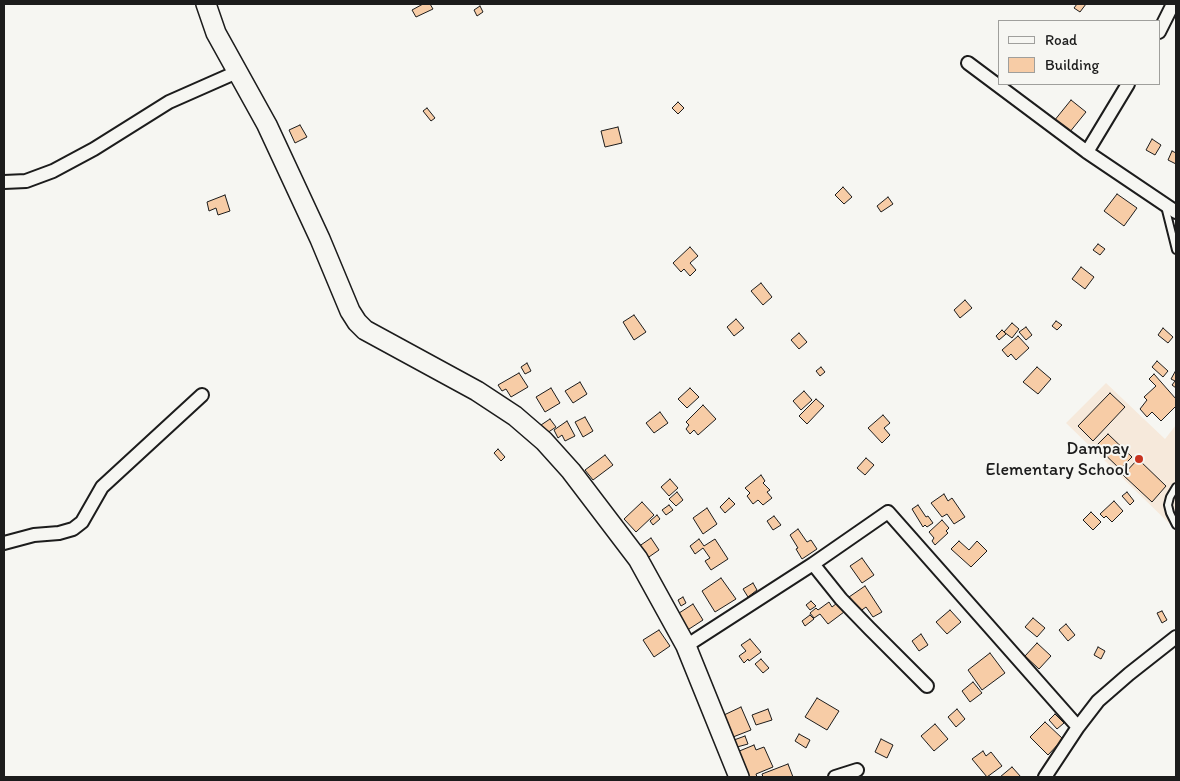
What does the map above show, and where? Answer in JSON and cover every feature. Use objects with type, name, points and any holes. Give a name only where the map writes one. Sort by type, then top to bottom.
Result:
[{"type":"street","points":[[206,4],[216,33],[267,125],[320,239],[350,311],[357,322],[370,333],[477,391],[515,416],[544,441],[570,471],[638,559],[686,646],[739,777]]},
{"type":"street","points":[[1160,30],[1173,4]]},
{"type":"street","points":[[968,63],[1087,152],[1176,212]]},
{"type":"street","points":[[4,182],[26,182],[53,172],[169,102],[237,72]]},
{"type":"street","points":[[1087,152],[1127,85]]},
{"type":"street","points":[[4,543],[34,535],[59,533],[73,529],[82,522],[102,487],[202,395]]},
{"type":"street","points":[[686,646],[814,564],[888,512],[1078,727]]},
{"type":"street","points":[[814,564],[862,620],[927,686]]},
{"type":"street","points":[[1045,777],[1078,727],[1098,702],[1129,674],[1176,637]]},
{"type":"street","points":[[835,777],[857,770]]},
{"type":"lane","points":[[1165,204],[1176,250]]},
{"type":"lane","points":[[1176,486],[1168,505],[1176,525]]},
{"type":"shaded area","name":"Dampay Elementary School","points":[[1106,383],[1165,439],[1176,425],[1176,526],[1174,528],[1066,423]]},
{"type":"building","points":[[423,4],[430,4],[433,9],[416,17],[412,10]]},
{"type":"building","points":[[1077,4],[1086,4],[1080,12],[1074,8]]},
{"type":"building","points":[[480,6],[483,12],[477,16],[474,10]]},
{"type":"building","points":[[1071,100],[1086,112],[1069,133],[1054,121]]},
{"type":"building","points":[[678,102],[684,108],[678,114],[672,108]]},
{"type":"building","points":[[427,108],[435,118],[431,121],[423,111]]},
{"type":"building","points":[[300,125],[307,137],[295,143],[289,130]]},
{"type":"building","points":[[618,127],[622,143],[605,147],[601,131]]},
{"type":"building","points":[[1152,139],[1161,145],[1155,155],[1146,150]]},
{"type":"building","points":[[1172,151],[1176,153],[1176,164],[1168,160]]},
{"type":"building","points":[[843,187],[852,197],[844,204],[835,195]]},
{"type":"building","points":[[1117,194],[1137,208],[1124,226],[1104,211]]},
{"type":"building","points":[[225,195],[230,211],[218,215],[216,208],[209,211],[207,202]]},
{"type":"building","points":[[888,197],[893,204],[881,212],[877,206]]},
{"type":"building","points":[[1098,244],[1105,249],[1100,255],[1093,250]]},
{"type":"building","points":[[690,247],[698,256],[690,263],[696,270],[690,276],[684,269],[681,272],[673,263]]},
{"type":"building","points":[[1081,267],[1094,277],[1085,289],[1072,279]]},
{"type":"building","points":[[761,283],[772,297],[763,305],[751,291]]},
{"type":"building","points":[[965,300],[972,308],[960,318],[954,310]]},
{"type":"building","points":[[634,315],[646,332],[634,340],[623,322]]},
{"type":"building","points":[[736,319],[744,328],[734,336],[727,327]]},
{"type":"building","points":[[1056,321],[1062,325],[1057,330],[1052,326]]},
{"type":"building","points":[[1012,323],[1019,329],[1012,338],[1004,332]]},
{"type":"building","points":[[1026,327],[1032,335],[1026,340],[1019,332]]},
{"type":"building","points":[[1163,328],[1173,337],[1168,343],[1158,335]]},
{"type":"building","points":[[1002,330],[1006,334],[999,340],[996,336]]},
{"type":"building","points":[[799,333],[807,342],[799,349],[791,340]]},
{"type":"building","points":[[1018,336],[1029,348],[1016,360],[1011,354],[1008,357],[1002,350]]},
{"type":"building","points":[[1157,361],[1168,371],[1163,377],[1152,367]]},
{"type":"building","points":[[527,363],[531,371],[525,374],[521,367]]},
{"type":"building","points":[[821,367],[825,372],[820,376],[816,371]]},
{"type":"building","points":[[1037,367],[1051,379],[1038,394],[1023,382]]},
{"type":"building","points":[[1176,370],[1176,388],[1172,385],[1175,381],[1171,379]]},
{"type":"building","points":[[519,373],[528,387],[511,397],[506,389],[502,391],[498,385]]},
{"type":"building","points":[[1154,374],[1176,399],[1176,406],[1161,421],[1152,412],[1147,417],[1140,409],[1147,400],[1144,397],[1156,386],[1149,379]]},
{"type":"building","points":[[580,382],[587,394],[573,403],[565,391]]},
{"type":"building","points":[[551,388],[560,403],[545,412],[536,397]]},
{"type":"building","points":[[690,388],[699,397],[687,408],[678,399]]},
{"type":"building","points":[[804,391],[812,400],[801,410],[793,401]]},
{"type":"building","points":[[1110,393],[1125,407],[1093,441],[1078,426]]},
{"type":"building","points":[[816,399],[824,406],[807,424],[799,416]]},
{"type":"building","points":[[703,405],[716,419],[698,435],[694,430],[690,434],[686,429],[689,425],[686,422]]},
{"type":"building","points":[[660,412],[668,423],[654,433],[646,423]]},
{"type":"building","points":[[883,415],[890,423],[884,428],[890,435],[882,443],[868,428]]},
{"type":"building","points":[[585,417],[593,431],[583,437],[575,422]]},
{"type":"building","points":[[550,419],[556,427],[547,433],[541,425]]},
{"type":"building","points":[[567,421],[575,436],[565,441],[562,435],[558,438],[554,430]]},
{"type":"building","points":[[1108,434],[1132,457],[1120,469],[1096,446]]},
{"type":"building","points":[[498,449],[505,457],[501,461],[494,453]]},
{"type":"building","points":[[605,455],[613,465],[593,480],[585,470]]},
{"type":"building","points":[[866,458],[874,465],[865,475],[857,468]]},
{"type":"building","points":[[1138,459],[1166,486],[1152,502],[1123,475]]},
{"type":"building","points":[[761,475],[765,481],[763,483],[770,490],[767,492],[772,498],[763,505],[758,500],[753,504],[747,496],[750,493],[745,488]]},
{"type":"building","points":[[670,479],[678,488],[669,496],[661,487]]},
{"type":"building","points":[[677,492],[683,500],[676,506],[669,499]]},
{"type":"building","points":[[1127,492],[1134,501],[1130,505],[1122,496]]},
{"type":"building","points":[[944,494],[948,501],[952,498],[965,517],[954,524],[947,514],[942,517],[931,503]]},
{"type":"building","points":[[729,498],[735,504],[725,513],[720,507]]},
{"type":"building","points":[[1114,501],[1123,511],[1112,522],[1106,516],[1104,518],[1100,514]]},
{"type":"building","points":[[642,502],[654,515],[636,532],[624,519]]},
{"type":"building","points":[[669,505],[673,510],[666,515],[662,510]]},
{"type":"building","points":[[918,505],[926,517],[928,516],[933,523],[927,527],[925,525],[923,527],[912,509]]},
{"type":"building","points":[[707,508],[717,524],[703,534],[693,518]]},
{"type":"building","points":[[1091,512],[1101,522],[1093,530],[1083,520]]},
{"type":"building","points":[[657,515],[660,519],[653,525],[650,521]]},
{"type":"building","points":[[774,516],[781,525],[773,530],[767,521]]},
{"type":"building","points":[[942,520],[949,528],[946,531],[948,533],[935,545],[932,541],[934,538],[929,532]]},
{"type":"building","points":[[798,529],[807,542],[811,540],[817,549],[802,559],[790,535]]},
{"type":"building","points":[[651,538],[659,550],[646,559],[638,547]]},
{"type":"building","points":[[699,539],[704,546],[715,539],[728,559],[711,570],[705,561],[710,558],[703,548],[695,554],[690,546]]},
{"type":"building","points":[[959,541],[969,550],[977,541],[987,551],[971,567],[951,549]]},
{"type":"building","points":[[862,558],[874,575],[862,583],[850,566]]},
{"type":"building","points":[[721,578],[736,599],[715,612],[702,591]]},
{"type":"building","points":[[753,583],[757,590],[748,597],[743,589]]},
{"type":"building","points":[[865,586],[882,612],[873,617],[866,607],[859,612],[849,597]]},
{"type":"building","points":[[683,597],[686,603],[681,606],[678,600]]},
{"type":"building","points":[[841,600],[848,609],[828,624],[820,614],[814,618],[810,613],[829,602],[832,607]]},
{"type":"building","points":[[811,601],[816,606],[810,610],[806,605]]},
{"type":"building","points":[[693,604],[703,620],[686,631],[676,615]]},
{"type":"building","points":[[950,610],[961,622],[947,634],[936,622]]},
{"type":"building","points":[[1162,611],[1167,620],[1162,623],[1157,613]]},
{"type":"building","points":[[810,615],[814,619],[805,626],[802,621]]},
{"type":"building","points":[[1033,618],[1045,628],[1037,637],[1025,627]]},
{"type":"building","points":[[1066,624],[1075,635],[1068,641],[1059,630]]},
{"type":"building","points":[[659,630],[670,646],[654,657],[643,640]]},
{"type":"building","points":[[921,634],[928,645],[919,651],[912,641]]},
{"type":"building","points":[[750,639],[761,652],[744,663],[739,656],[746,651],[741,645]]},
{"type":"building","points":[[1037,643],[1051,656],[1039,669],[1025,656]]},
{"type":"building","points":[[1098,647],[1105,651],[1101,659],[1094,655]]},
{"type":"building","points":[[990,653],[1005,673],[982,690],[968,670]]},
{"type":"building","points":[[761,659],[769,668],[763,673],[755,664]]},
{"type":"building","points":[[973,682],[982,693],[970,702],[962,691]]},
{"type":"building","points":[[817,698],[839,711],[827,730],[805,717]]},
{"type":"building","points":[[741,707],[751,730],[733,737],[724,715]]},
{"type":"building","points":[[768,709],[772,720],[756,725],[752,715]]},
{"type":"building","points":[[957,709],[965,719],[956,727],[948,717]]},
{"type":"building","points":[[1055,714],[1064,723],[1057,729],[1049,720]]},
{"type":"building","points":[[1045,722],[1063,739],[1048,755],[1030,737]]},
{"type":"building","points":[[935,724],[948,739],[934,751],[921,736]]},
{"type":"building","points":[[799,734],[810,740],[806,748],[795,741]]},
{"type":"building","points":[[745,736],[748,744],[737,747],[734,740]]},
{"type":"building","points":[[881,739],[893,745],[887,758],[875,752]]},
{"type":"building","points":[[754,745],[756,750],[764,747],[773,767],[756,774],[757,777],[746,777],[737,752]]},
{"type":"building","points":[[983,751],[986,756],[991,752],[1002,766],[987,777],[972,759]]},
{"type":"building","points":[[788,764],[793,777],[763,777],[762,774]]},
{"type":"building","points":[[1012,767],[1021,777],[1000,777]]},
{"type":"place","name":"Dampay Elementary School","points":[[1139,459]]}]
